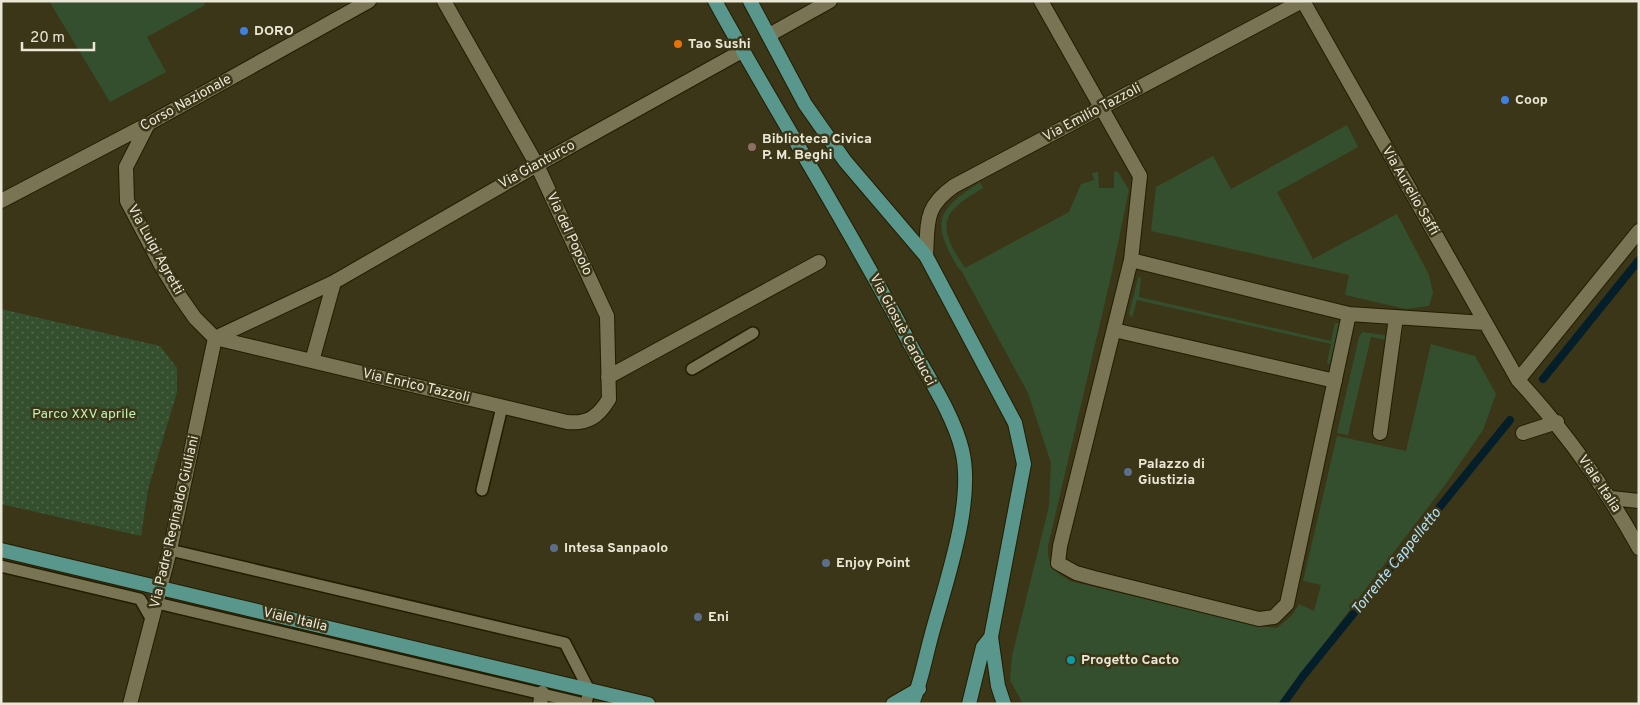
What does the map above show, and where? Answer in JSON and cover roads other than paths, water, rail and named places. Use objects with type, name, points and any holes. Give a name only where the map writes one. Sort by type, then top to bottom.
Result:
[{"type":"main road","name":"Via Giosuè Carducci","points":[[715,1],[896,317],[948,417],[962,450],[966,486],[960,519],[918,689],[912,704]]},
{"type":"main road","points":[[750,1],[805,104],[846,161],[926,256],[1015,423],[1024,464],[991,637],[998,686],[1004,704]]},
{"type":"main road","name":"Viale Italia","points":[[1,550],[648,704]]},
{"type":"main road","points":[[969,704],[983,647],[991,637]]},
{"type":"main road","points":[[893,704],[918,689]]},
{"type":"street","name":"Corso Nazionale","points":[[1,201],[148,124],[369,1]]},
{"type":"street","name":"Via del Popolo","points":[[444,1],[536,165],[607,316],[609,399]]},
{"type":"street","points":[[769,35],[830,1]]},
{"type":"street","points":[[1041,1],[1103,107],[1140,176],[1131,260],[1060,546],[1058,563],[1076,573],[1094,578],[1259,618],[1274,617],[1286,604],[1349,314]]},
{"type":"street","name":"Via Emilio Tazzoli","points":[[926,256],[931,209],[939,196],[954,186],[1302,1]]},
{"type":"street","name":"Via Aurelio Saffi","points":[[1302,1],[1518,380]]},
{"type":"street","name":"Via Gianturco","points":[[215,338],[334,282],[536,165],[742,51]]},
{"type":"street","name":"Via Luigi Agretti","points":[[148,124],[126,167],[127,202],[162,267],[190,312],[215,338]]},
{"type":"street","points":[[1518,380],[1639,231]]},
{"type":"street","points":[[1131,260],[1349,314],[1485,322]]},
{"type":"street","points":[[608,377],[819,262]]},
{"type":"street","points":[[312,362],[334,282]]},
{"type":"street","points":[[1380,433],[1396,317]]},
{"type":"street","points":[[1114,330],[1335,381]]},
{"type":"street","name":"Via Enrico Tazzoli","points":[[215,338],[502,407],[582,424],[595,418],[609,399]]},
{"type":"street","name":"Via Padre Reginaldo Giuliani","points":[[130,704],[170,550],[215,338]]},
{"type":"street","name":"Viale Italia","points":[[1518,380],[1557,422],[1611,498],[1639,548]]},
{"type":"street","points":[[1523,433],[1557,422]]},
{"type":"street","points":[[1611,498],[1639,501]]},
{"type":"lane","points":[[692,369],[753,333]]},
{"type":"lane","points":[[482,490],[502,407]]},
{"type":"lane","points":[[170,550],[565,643],[589,690],[585,704]]},
{"type":"lane","points":[[1,566],[140,599],[152,620]]},
{"type":"lane","name":"Viale Italia","points":[[156,603],[541,699],[585,704]]},
{"type":"waterway","name":"Torrente Cappelletto","points":[[1543,379],[1639,260]]},
{"type":"waterway","name":"Torrente Cappelletto","points":[[1283,704],[1303,676],[1510,420]]},
{"type":"place","name":"DORO","points":[[244,31]]},
{"type":"place","name":"Tao Sushi","points":[[678,44]]},
{"type":"place","name":"Coop","points":[[1505,100]]},
{"type":"place","name":"Biblioteca Civica P. M. Beghi","points":[[752,147]]},
{"type":"place","name":"Palazzo di Giustizia","points":[[1128,472]]},
{"type":"place","name":"Intesa Sanpaolo","points":[[554,548]]},
{"type":"place","name":"Enjoy Point","points":[[826,563]]},
{"type":"place","name":"Eni","points":[[698,617]]},
{"type":"place","name":"Progetto Cacto","points":[[1071,660]]},
{"type":"park label","name":"Parco XXV aprile","points":[[84,414]]}]
